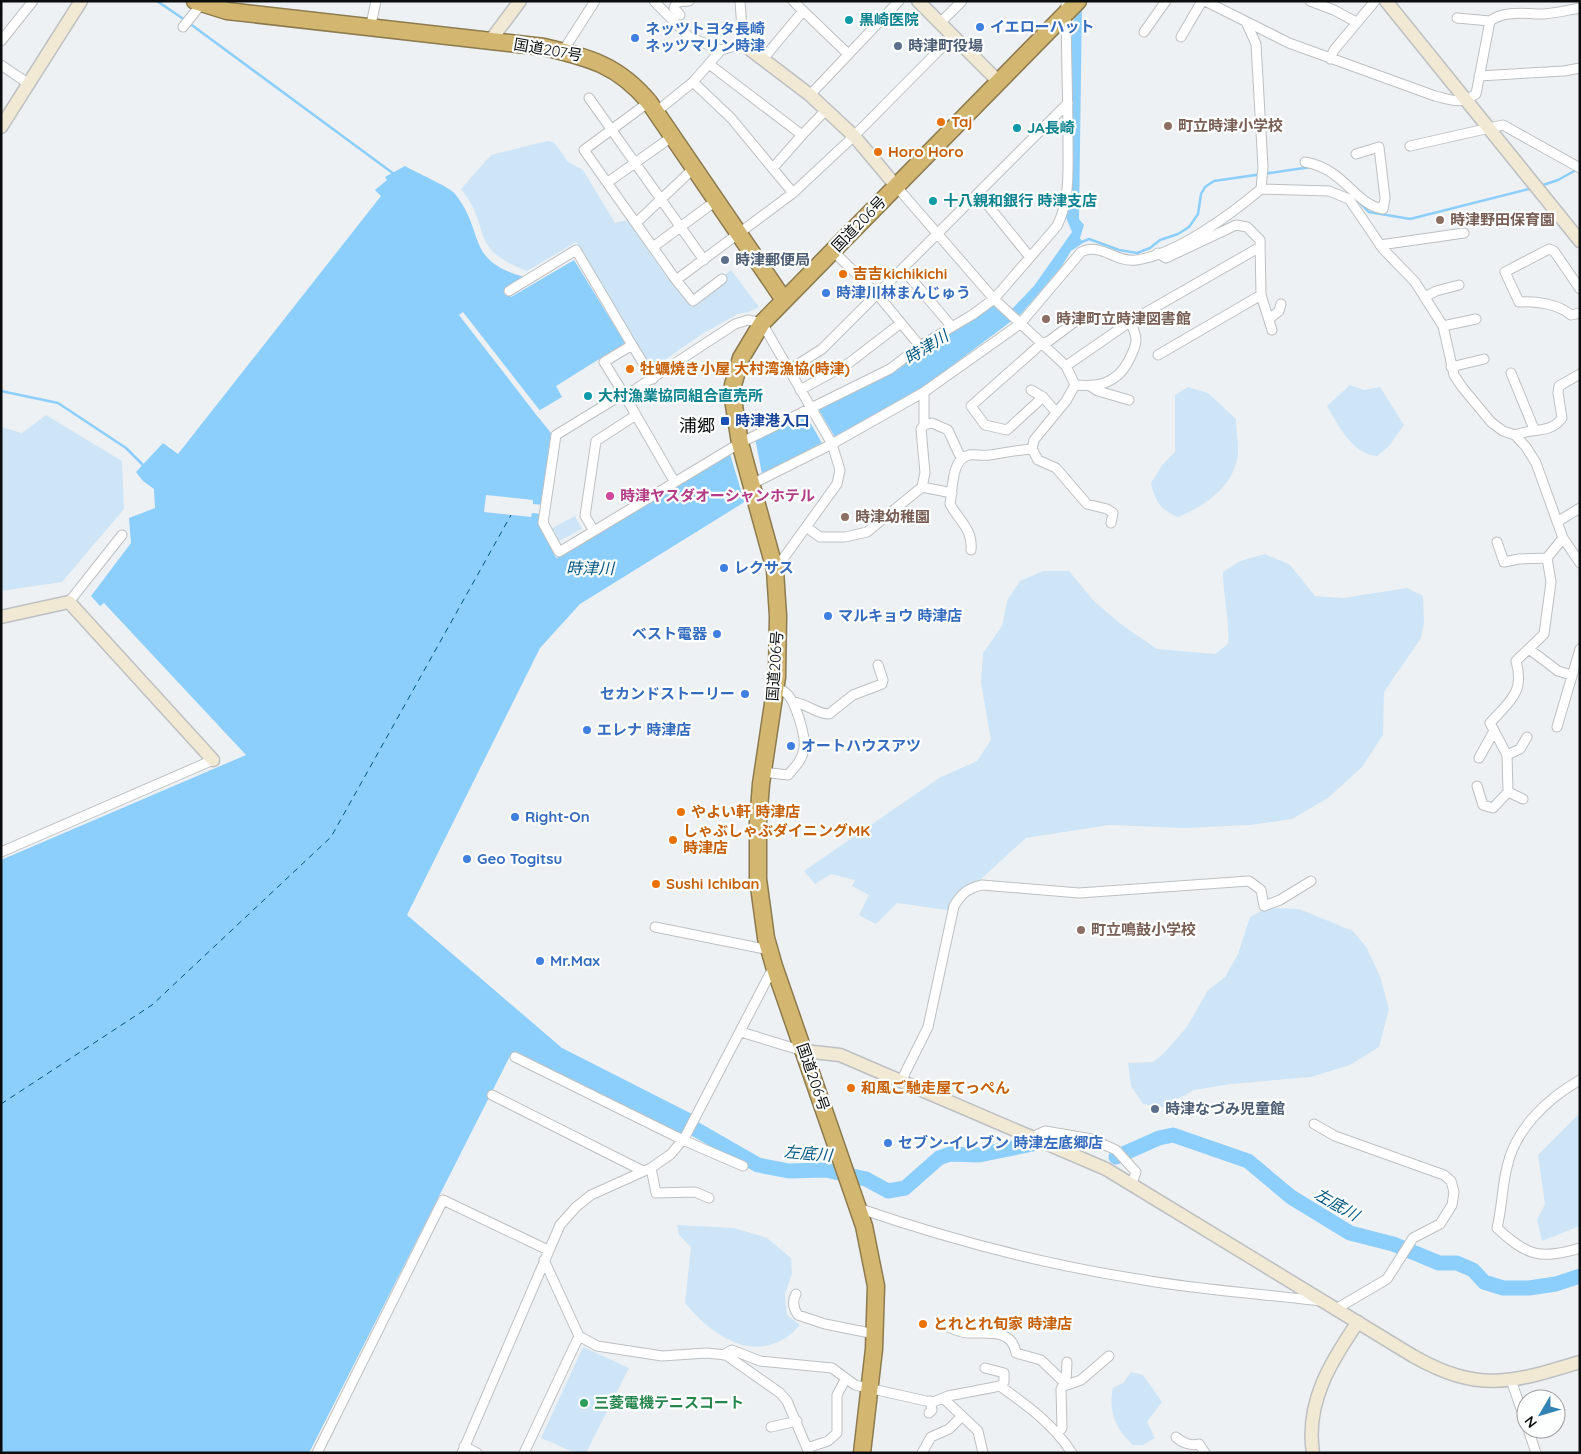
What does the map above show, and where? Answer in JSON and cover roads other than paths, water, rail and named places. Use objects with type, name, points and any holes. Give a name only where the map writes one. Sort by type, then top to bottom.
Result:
[{"type":"highway","name":"国道207号","points":[[198,5],[370,29],[490,41],[563,51],[588,57],[610,67],[630,81],[652,107],[695,167],[784,300]]},
{"type":"highway","name":"国道206号","points":[[862,1453],[876,1334],[874,1266],[851,1186],[766,938],[758,878],[758,822],[775,687],[778,616],[775,570],[755,491],[740,443],[733,399],[734,380],[741,358],[762,323],[999,82],[1069,7]]},
{"type":"street","points":[[1,41],[33,1]]},
{"type":"street","points":[[1,127],[81,1]]},
{"type":"street","points":[[370,29],[376,1]]},
{"type":"street","points":[[490,41],[520,1]]},
{"type":"street","points":[[563,51],[596,1]]},
{"type":"street","points":[[654,1],[688,37],[721,50]]},
{"type":"street","points":[[680,15],[674,8],[675,5],[678,2],[689,1]]},
{"type":"street","points":[[740,1],[743,44],[810,95],[854,136],[994,299],[1066,366],[1075,385]]},
{"type":"street","points":[[794,1],[848,54]]},
{"type":"street","points":[[810,95],[899,1]]},
{"type":"street","points":[[918,1],[999,82]]},
{"type":"street","points":[[940,23],[962,1]]},
{"type":"street","points":[[1144,32],[1166,1]]},
{"type":"street","points":[[1181,37],[1204,1],[1246,22],[1330,59],[1435,96],[1466,101],[1476,94],[1490,20]]},
{"type":"street","points":[[1310,1],[1334,10],[1356,22]]},
{"type":"street","points":[[1330,59],[1334,50],[1356,22],[1376,1]]},
{"type":"street","points":[[1386,1],[1580,241]]},
{"type":"street","points":[[183,27],[198,5]]},
{"type":"street","points":[[775,570],[806,528],[840,476],[840,470],[832,444],[810,408],[762,323],[748,320],[735,324],[701,344],[653,379],[556,434],[543,522],[559,552],[740,443],[810,408],[890,369],[920,346],[994,299],[1029,256],[1057,226],[1064,213],[1067,196],[1069,7]]},
{"type":"street","points":[[1457,18],[1490,20],[1498,16],[1524,13],[1545,14],[1580,8]]},
{"type":"street","points":[[763,59],[803,11]]},
{"type":"street","points":[[755,491],[832,444],[924,392],[1018,323],[1072,261],[1089,248],[1135,260],[1158,253],[1201,233],[1230,215],[1261,189],[1264,179],[1256,44],[1246,22]]},
{"type":"street","points":[[676,280],[793,193],[854,136],[953,36]]},
{"type":"street","points":[[722,279],[693,301],[584,150],[611,129],[693,82],[721,50],[743,44]]},
{"type":"street","points":[[709,64],[802,136]]},
{"type":"street","points":[[1,65],[29,84]]},
{"type":"street","points":[[1479,76],[1564,71],[1580,68]]},
{"type":"street","points":[[693,82],[731,118],[793,193]]},
{"type":"street","points":[[589,98],[704,260]]},
{"type":"street","points":[[789,370],[822,349],[1068,103]]},
{"type":"street","points":[[773,168],[826,110]]},
{"type":"street","points":[[1410,146],[1503,125],[1576,164]]},
{"type":"street","points":[[608,182],[672,136]]},
{"type":"street","points":[[1305,162],[1320,164],[1331,170],[1369,205],[1383,209],[1385,198],[1379,148],[1356,154]]},
{"type":"street","points":[[636,223],[695,167]]},
{"type":"street","points":[[1261,189],[1307,189],[1340,194],[1349,199],[1380,245],[1415,282],[1443,326],[1454,375],[1480,410],[1503,431],[1515,435],[1536,463],[1563,538],[1580,563]]},
{"type":"street","points":[[978,192],[1029,256]]},
{"type":"street","points":[[653,247],[717,200]]},
{"type":"street","points":[[1158,253],[1166,258],[1236,225],[1247,227],[1259,236],[1260,295],[1272,330]]},
{"type":"street","points":[[1380,245],[1464,233]]},
{"type":"street","points":[[1066,366],[1131,321],[1260,247]]},
{"type":"street","points":[[1580,289],[1559,259],[1549,249],[1505,272],[1519,302],[1536,301],[1566,310],[1571,315],[1580,313]]},
{"type":"street","points":[[509,291],[576,250],[653,379]]},
{"type":"street","points":[[833,251],[877,294],[920,346]]},
{"type":"street","points":[[903,269],[952,327]]},
{"type":"street","points":[[1425,297],[1436,291],[1459,285]]},
{"type":"street","points":[[1158,355],[1260,295]]},
{"type":"street","points":[[1269,319],[1280,311],[1281,304]]},
{"type":"street","points":[[1443,326],[1476,318]]},
{"type":"street","points":[[1043,398],[1007,430],[985,425],[971,406],[1041,344],[1049,341],[1078,320]]},
{"type":"street","points":[[1075,385],[1090,386],[1113,380],[1122,372],[1130,358],[1136,340],[1131,321]]},
{"type":"street","points":[[800,390],[849,363],[901,324]]},
{"type":"street","points":[[632,345],[604,362],[674,481]]},
{"type":"street","points":[[1451,367],[1484,359]]},
{"type":"street","points":[[1511,372],[1534,429]]},
{"type":"street","points":[[1515,435],[1534,429],[1547,429],[1558,423],[1562,418],[1558,393],[1559,386],[1580,374]]},
{"type":"street","points":[[1075,385],[1066,401],[1034,440],[1032,449],[1038,460],[1056,468],[1087,504],[1114,513],[1110,523]]},
{"type":"street","points":[[1090,386],[1098,392],[1129,400]]},
{"type":"street","points":[[1031,390],[1043,398],[1056,412]]},
{"type":"street","points":[[806,528],[820,537],[859,535],[867,532],[922,487],[925,473],[921,429],[924,425],[924,392]]},
{"type":"street","points":[[594,531],[585,516],[596,441],[636,415]]},
{"type":"street","points":[[924,425],[932,423],[948,430],[959,454],[963,457]]},
{"type":"street","points":[[971,550],[972,540],[969,530],[950,504],[954,473],[963,457],[971,454],[982,456],[1020,448],[1032,449]]},
{"type":"street","points":[[922,487],[952,493]]},
{"type":"street","points":[[1557,522],[1580,508]]},
{"type":"street","points":[[1,618],[69,602],[122,535]]},
{"type":"street","points":[[1477,786],[1483,804],[1493,808],[1508,792],[1506,755],[1490,723],[1517,693],[1520,676],[1516,661],[1544,634],[1551,582],[1547,558],[1563,538]]},
{"type":"street","points":[[1497,542],[1504,562],[1519,558],[1547,558]]},
{"type":"street","points":[[1,852],[213,760],[69,602]]},
{"type":"street","points":[[1529,649],[1558,672],[1571,675]]},
{"type":"street","points":[[1557,727],[1580,649]]},
{"type":"street","points":[[793,702],[803,703],[819,712],[829,714],[854,694],[882,684],[883,680],[878,665]]},
{"type":"street","points":[[763,772],[788,775],[802,758],[804,745],[793,702],[787,693],[775,687]]},
{"type":"street","points":[[1479,758],[1494,731]]},
{"type":"street","points":[[1506,755],[1520,749],[1527,737]]},
{"type":"street","points":[[1508,792],[1523,799]]},
{"type":"street","points":[[901,1081],[928,1027],[954,906],[960,896],[972,887],[982,885],[1079,893],[1249,881],[1260,890],[1264,906],[1280,900],[1310,881]]},
{"type":"street","points":[[478,1453],[463,1450],[560,1225],[576,1207],[591,1195],[647,1169],[671,1154],[684,1138],[741,1032],[772,958],[655,927]]},
{"type":"street","points":[[741,1032],[804,1051],[840,1055],[1106,1169],[1132,1183],[1413,1356],[1452,1375],[1469,1380],[1490,1382],[1511,1380],[1580,1362]]},
{"type":"street","points":[[515,1057],[743,1166]]},
{"type":"street","points":[[1580,1080],[1567,1087],[1542,1108],[1517,1136],[1507,1166],[1497,1228],[1512,1243],[1531,1254],[1560,1254],[1580,1248]]},
{"type":"street","points":[[492,1095],[647,1169],[656,1193],[695,1192],[709,1198]]},
{"type":"street","points":[[858,1208],[986,1248],[1096,1272],[1331,1305],[1387,1279],[1414,1238],[1440,1224],[1452,1205],[1454,1192],[1451,1181],[1444,1176],[1335,1136],[1314,1124]]},
{"type":"street","points":[[1028,1136],[1045,1131],[1092,1139],[1116,1150],[1136,1172],[1132,1183]]},
{"type":"street","points":[[321,1451],[443,1200],[548,1250]]},
{"type":"street","points":[[544,1260],[579,1336],[596,1346],[642,1354],[662,1356],[706,1353],[723,1355],[741,1364],[780,1393],[787,1401],[808,1451],[828,1442],[837,1433],[837,1395],[845,1380]]},
{"type":"street","points":[[796,1294],[793,1299],[794,1308],[798,1315],[824,1324],[876,1334]]},
{"type":"street","points":[[1313,1453],[1312,1422],[1319,1386],[1339,1350],[1358,1322]]},
{"type":"street","points":[[942,1326],[966,1333],[989,1331],[999,1333],[1012,1344],[1016,1353],[1041,1360],[1064,1384],[1073,1384],[1081,1380],[1109,1356]]},
{"type":"street","points":[[524,1453],[579,1336]]},
{"type":"street","points":[[723,1355],[732,1350],[760,1361],[832,1368],[840,1372],[845,1380],[855,1385],[869,1387],[898,1396],[930,1401],[1000,1386],[1004,1382],[1004,1373],[985,1368]]},
{"type":"street","points":[[1058,1432],[1062,1428],[1061,1389],[1064,1384],[1067,1362]]},
{"type":"street","points":[[1511,1380],[1516,1394]]},
{"type":"street","points":[[1000,1386],[1041,1416],[1058,1432],[1072,1453]]},
{"type":"street","points":[[943,1398],[978,1431],[983,1453]]},
{"type":"street","points":[[929,1413],[932,1410],[930,1401]]},
{"type":"street","points":[[922,1453],[931,1437],[949,1429],[962,1416]]},
{"type":"street","points":[[771,1427],[797,1422]]},
{"type":"street","points":[[1176,1437],[1187,1444],[1200,1444],[1205,1453]]},
{"type":"street","points":[[1531,1439],[1536,1453]]},
{"type":"water","name":"時津川","points":[[1082,1],[1079,219],[1084,225],[1080,238],[1083,243],[1071,251],[1062,266],[1021,314],[910,397],[766,472],[743,503],[580,604],[540,648],[407,915],[562,1048],[692,1114],[680,1136],[512,1052],[309,1453],[1,1453],[1,860],[246,755],[104,603],[100,606],[91,596],[131,543],[129,518],[155,508],[154,489],[143,481],[136,472],[163,443],[178,454],[381,196],[375,190],[387,180],[385,177],[405,166],[452,191],[464,208],[484,254],[493,263],[525,277],[505,290],[511,297],[574,260],[625,343],[556,386],[562,397],[535,413],[551,433],[539,524],[556,558],[757,438],[924,347],[991,305],[1013,308],[1034,286],[1072,232],[1065,215],[1070,195],[1070,29]]},
{"type":"waterway","points":[[157,1],[185,20]]},
{"type":"waterway","points":[[189,23],[394,174]]},
{"type":"waterway","points":[[1079,243],[1089,239],[1119,250],[1137,253],[1189,227],[1198,214],[1201,194],[1205,187],[1214,181],[1311,167]]},
{"type":"waterway","points":[[1540,186],[1558,180],[1576,170]]},
{"type":"waterway","points":[[1357,200],[1369,212],[1410,219],[1533,188]]},
{"type":"waterway","points":[[1,391],[58,403],[126,448],[145,467]]},
{"type":"waterway","name":"左底川","points":[[676,1118],[758,1165],[789,1171],[826,1170],[866,1179],[888,1191],[905,1188],[939,1158],[950,1154],[979,1155],[1067,1137]]},
{"type":"waterway","name":"左底川","points":[[1116,1157],[1159,1138],[1173,1135],[1248,1161],[1291,1197],[1350,1233],[1393,1244],[1439,1263],[1457,1263],[1473,1270],[1484,1282],[1503,1288],[1529,1288],[1556,1284],[1580,1276]]},
{"type":"place","name":"黒崎医院","points":[[849,20]]},
{"type":"place","name":"イエローハット","points":[[980,27]]},
{"type":"place","name":"ネッツトヨタ長崎 ネッツマリン時津","points":[[635,38]]},
{"type":"place","name":"時津町役場","points":[[898,46]]},
{"type":"place","name":"Taj","points":[[941,122]]},
{"type":"place","name":"町立時津小学校","points":[[1168,126]]},
{"type":"place","name":"JA長崎","points":[[1017,128]]},
{"type":"place","name":"Horo Horo","points":[[878,152]]},
{"type":"place","name":"十八親和銀行 時津支店","points":[[933,201]]},
{"type":"place","name":"時津野田保育園","points":[[1440,220]]},
{"type":"place","name":"時津郵便局","points":[[725,260]]},
{"type":"place","name":"吉吉kichikichi","points":[[843,274]]},
{"type":"place","name":"時津川林まんじゅう","points":[[826,293]]},
{"type":"place","name":"時津町立時津図書館","points":[[1046,319]]},
{"type":"place","name":"牡蠣焼き小屋 大村湾漁協(時津)","points":[[630,369]]},
{"type":"place","name":"大村漁業協同組合直売所","points":[[588,396]]},
{"type":"place","name":"時津港入口","points":[[725,421]]},
{"type":"place","name":"時津ヤスダオーシャンホテル","points":[[610,496]]},
{"type":"place","name":"時津幼稚園","points":[[845,517]]},
{"type":"place","name":"レクサス","points":[[724,568]]},
{"type":"place","name":"マルキョウ 時津店","points":[[828,616]]},
{"type":"place","name":"ベスト電器","points":[[717,634]]},
{"type":"place","name":"セカンドストーリー","points":[[745,694]]},
{"type":"place","name":"エレナ 時津店","points":[[587,730]]},
{"type":"place","name":"オートハウスアツ","points":[[791,746]]},
{"type":"place","name":"やよい軒 時津店","points":[[681,812]]},
{"type":"place","name":"Right-On","points":[[515,817]]},
{"type":"place","name":"しゃぶしゃぶダイニングMK 時津店","points":[[673,840]]},
{"type":"place","name":"Geo Togitsu","points":[[467,859]]},
{"type":"place","name":"Sushi Ichiban","points":[[656,884]]},
{"type":"place","name":"町立鳴鼓小学校","points":[[1081,930]]},
{"type":"place","name":"Mr.Max","points":[[540,961]]},
{"type":"place","name":"和風ご馳走屋てっぺん","points":[[851,1088]]},
{"type":"place","name":"時津なづみ児童館","points":[[1155,1109]]},
{"type":"place","name":"セブン-イレブン 時津左底郷店","points":[[888,1143]]},
{"type":"place","name":"とれとれ旬家 時津店","points":[[923,1324]]},
{"type":"place","name":"三菱電機テニスコート","points":[[584,1403]]},
{"type":"district","name":"浦郷","points":[[697,426]]}]
